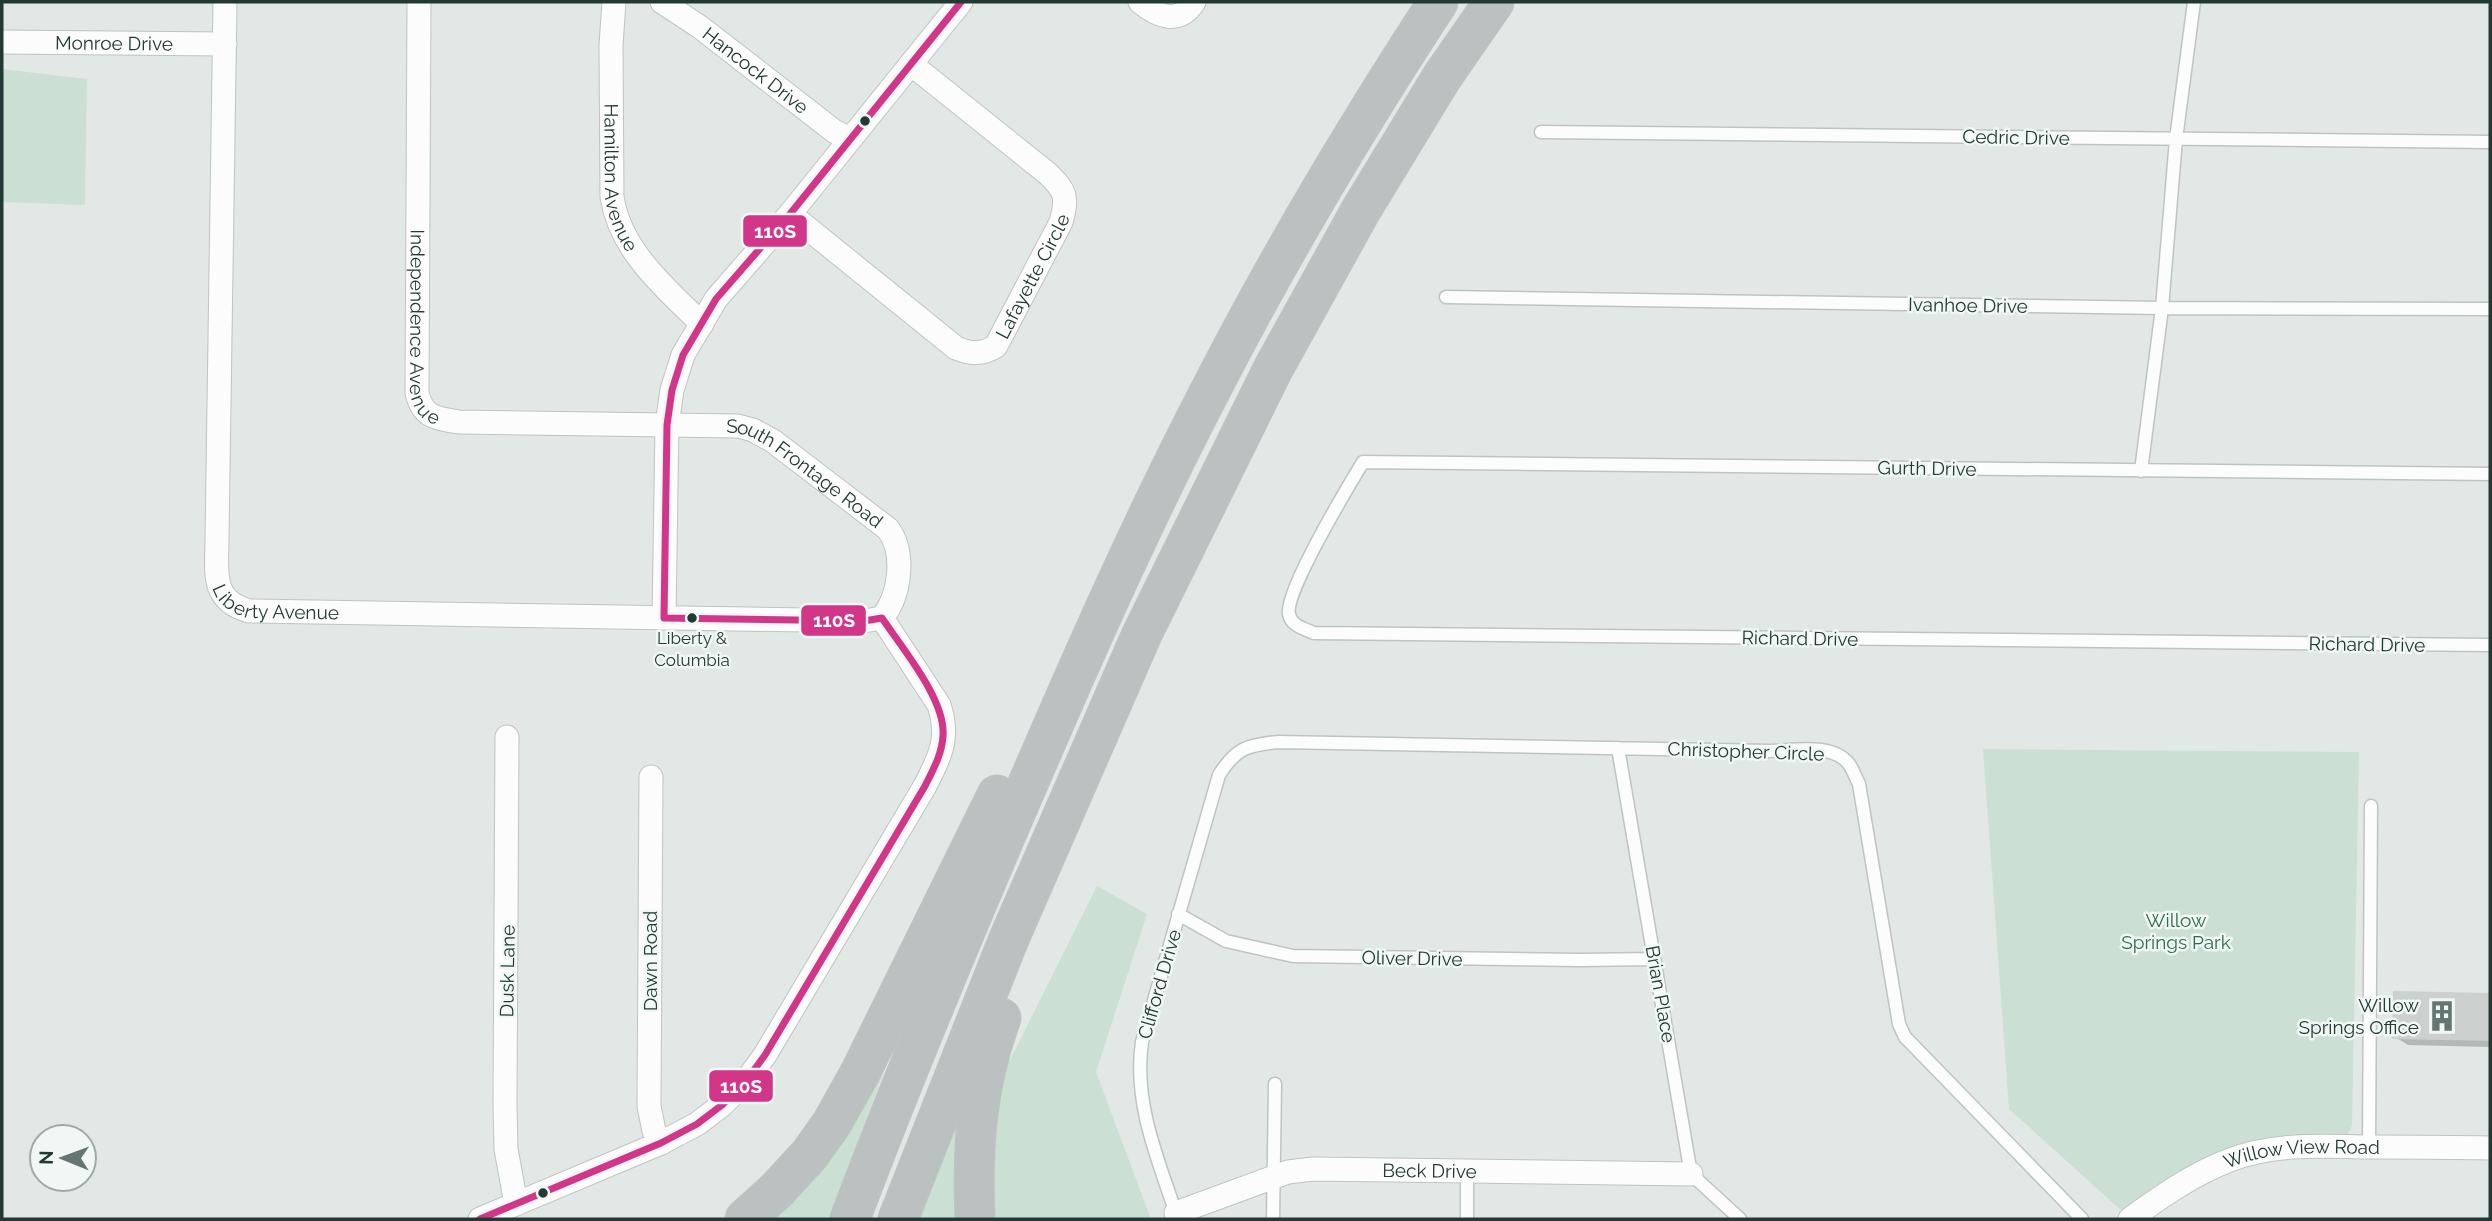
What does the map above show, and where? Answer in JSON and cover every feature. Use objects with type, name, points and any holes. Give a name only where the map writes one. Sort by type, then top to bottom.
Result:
[{"type":"highway","points":[[850,1219],[954,957],[1058,715],[1207,397],[1279,263],[1385,83],[1438,2]]},
{"type":"highway","points":[[898,1219],[1018,917],[1142,634],[1273,369],[1361,209],[1442,77],[1494,2]]},
{"type":"highway","points":[[745,1219],[777,1190],[810,1154],[832,1123],[860,1073],[1028,733],[1122,574]]},
{"type":"highway","points":[[975,1219],[973,1170],[976,1120],[983,1077],[995,1036],[1142,634]]},
{"type":"street","name":"Liberty Avenue","points":[[225,2],[217,539],[217,578],[224,599],[233,606],[249,611],[864,621],[882,618]]},
{"type":"street","name":"Independence Avenue","points":[[419,2],[417,393],[420,406],[437,418],[459,422],[667,425]]},
{"type":"street","name":"Hamilton Avenue","points":[[614,2],[611,58],[612,197],[615,217],[635,252],[670,294],[702,324]]},
{"type":"street","name":"Hancock Drive","points":[[662,2],[700,27],[834,131],[849,139]]},
{"type":"street","points":[[664,618],[667,425],[672,390],[684,355],[716,299],[790,214],[961,2]]},
{"type":"street","points":[[1140,2],[1160,16],[1184,13],[1194,2]]},
{"type":"street","name":"Monroe Drive","points":[[2,41],[225,44]]},
{"type":"street","name":"Lafayette Circle","points":[[790,214],[956,348],[973,354],[987,352],[996,346],[1061,222],[1066,204],[1065,195],[1058,183],[1047,173],[911,64]]},
{"type":"street","name":"South Frontage Road","points":[[667,425],[738,426],[753,430],[773,441],[888,529],[897,548],[898,570],[894,598],[882,618]]},
{"type":"street","points":[[480,1219],[661,1143],[697,1124],[722,1105],[746,1081],[765,1055],[939,759],[944,740],[944,721],[939,705],[882,618]]},
{"type":"street","name":"Dusk Lane","points":[[507,737],[505,1105],[506,1149],[516,1204]]},
{"type":"street","name":"Dawn Road","points":[[651,776],[649,1106],[654,1131],[661,1143]]},
{"type":"street","name":"Willow View Road","points":[[2130,1219],[2177,1186],[2206,1170],[2233,1158],[2264,1150],[2301,1146],[2490,1148]]},
{"type":"street","name":"Beck Drive","points":[[1177,1216],[1288,1172],[1313,1169],[1691,1174]]},
{"type":"lane","points":[[2141,471],[2162,308],[2176,139],[2194,2]]},
{"type":"lane","name":"Cedric Drive","points":[[1541,132],[2490,142]]},
{"type":"lane","name":"Ivanhoe Drive","points":[[1446,297],[2162,308],[2490,309]]},
{"type":"lane","name":"Gurth Drive","points":[[1363,462],[2490,474]]},
{"type":"lane","name":"Richard Drive","points":[[1363,462],[1338,503],[1289,603],[1292,621],[1314,633],[2490,645]]},
{"type":"lane","name":"Christopher Circle","points":[[1235,754],[1251,744],[1278,742],[1820,750],[1832,753],[1850,765],[1859,784],[1899,1024],[1905,1037],[2082,1219]]},
{"type":"lane","name":"Brian Place","points":[[1618,748],[1691,1174]]},
{"type":"lane","name":"Clifford Drive","points":[[1177,1216],[1142,1103],[1139,1062],[1142,1042],[1219,775],[1235,754]]},
{"type":"lane","points":[[2369,1147],[2371,806]]},
{"type":"lane","name":"Oliver Drive","points":[[1178,914],[1226,941],[1293,956],[1654,959]]},
{"type":"lane","points":[[1273,1219],[1275,1084]]},
{"type":"lane","points":[[1467,1172],[1467,1219]]},
{"type":"lane","points":[[1691,1174],[1740,1219]]},
{"type":"green space","points":[[2,69],[87,79],[85,205],[2,202]]},
{"type":"green space","name":"Willow Springs Park","points":[[1983,749],[2359,752],[2352,1126],[2347,1135],[2336,1139],[2275,1141],[2124,1213],[2009,1109]]},
{"type":"green space","points":[[1097,886],[1147,914],[1096,1072],[1151,1219],[990,1219],[991,1098]]},
{"type":"green space","points":[[907,1010],[829,1219],[760,1219]]},
{"type":"green space","points":[[963,1101],[963,1219],[919,1219]]},
{"type":"building","name":"Willow Springs Office","points":[[2394,992],[2490,994],[2490,1040],[2393,1038]]},
{"type":"transit line","name":"110S","points":[[480,1219],[661,1143],[697,1124],[722,1105],[746,1081],[765,1055],[937,762],[943,736],[938,707],[921,675],[882,618],[864,621],[664,618],[667,425],[672,390],[683,355],[716,299],[790,214],[961,2]]},
{"type":"place","name":"Liberty & Columbia","points":[[692,618]]},
{"type":"place","name":"Willow Springs Office","points":[[2442,1016]]}]
